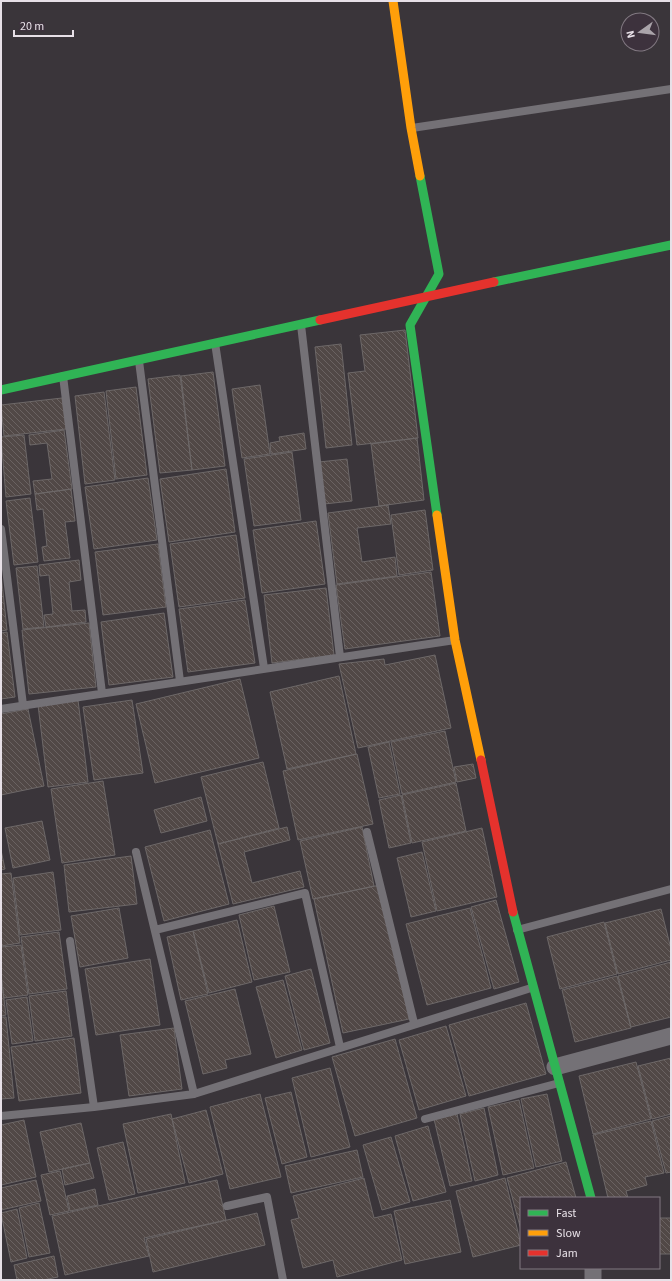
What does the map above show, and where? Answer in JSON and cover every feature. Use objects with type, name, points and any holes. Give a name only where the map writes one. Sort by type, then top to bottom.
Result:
[{"type":"street","points":[[393,1],[411,128],[439,274],[410,325],[455,640],[517,931],[591,1197]]},
{"type":"street","points":[[1,390],[427,296],[671,245]]},
{"type":"street","points":[[555,1066],[671,1036]]},
{"type":"street","points":[[593,1269],[593,1280]]},
{"type":"lane","points":[[411,128],[671,89]]},
{"type":"lane","points":[[300,324],[340,657]]},
{"type":"lane","points":[[215,342],[264,668]]},
{"type":"lane","points":[[139,359],[180,682]]},
{"type":"lane","points":[[63,376],[102,693]]},
{"type":"lane","points":[[1,529],[23,705]]},
{"type":"lane","points":[[1,708],[455,640]]},
{"type":"lane","points":[[367,832],[414,1024]]},
{"type":"lane","points":[[136,852],[194,1094]]},
{"type":"lane","points":[[517,931],[671,889]]},
{"type":"lane","points":[[155,930],[305,893],[340,1047]]},
{"type":"lane","points":[[70,941],[94,1107]]},
{"type":"lane","points":[[1,1116],[94,1107],[194,1094],[532,988]]},
{"type":"lane","points":[[425,1119],[560,1083]]},
{"type":"lane","points":[[227,1206],[266,1197],[283,1280]]},
{"type":"building","points":[[405,330],[418,438],[357,445],[348,373],[365,371],[360,335]]},
{"type":"building","points":[[341,344],[352,445],[326,448],[315,347]]},
{"type":"building","points":[[213,372],[225,466],[192,470],[181,376]]},
{"type":"building","points":[[180,375],[192,470],[160,473],[148,379]]},
{"type":"building","points":[[260,385],[270,454],[242,458],[232,389]]},
{"type":"building","points":[[136,387],[147,475],[116,479],[106,391]]},
{"type":"building","points":[[104,392],[115,480],[85,484],[75,396]]},
{"type":"building","points":[[62,398],[66,429],[4,436],[1,405]]},
{"type":"building","points":[[64,430],[72,489],[35,494],[33,481],[52,479],[47,443],[30,445],[29,435]]},
{"type":"building","points":[[304,433],[306,449],[271,454],[270,443],[280,441],[279,437]]},
{"type":"building","points":[[24,435],[31,494],[6,497],[1,437]]},
{"type":"building","points":[[417,438],[424,500],[379,506],[371,444]]},
{"type":"building","points":[[292,452],[301,520],[254,526],[244,459]]},
{"type":"building","points":[[347,459],[352,501],[324,504],[319,462]]},
{"type":"building","points":[[226,469],[235,532],[169,542],[160,479]]},
{"type":"building","points":[[148,478],[157,540],[94,549],[85,487]]},
{"type":"building","points":[[71,489],[75,521],[65,522],[70,558],[44,561],[42,547],[47,546],[43,509],[37,510],[35,494]]},
{"type":"building","points":[[30,498],[38,562],[14,565],[6,501]]},
{"type":"building","points":[[388,505],[391,524],[357,528],[362,562],[395,557],[397,576],[337,584],[328,513]]},
{"type":"building","points":[[425,510],[433,570],[399,575],[391,515]]},
{"type":"building","points":[[316,521],[325,584],[262,593],[253,530]]},
{"type":"building","points":[[236,535],[245,598],[179,607],[170,544]]},
{"type":"building","points":[[158,544],[166,607],[103,615],[95,552]]},
{"type":"building","points":[[79,560],[81,580],[69,582],[72,611],[85,610],[86,622],[46,627],[44,615],[53,614],[49,575],[40,576],[39,565]]},
{"type":"building","points":[[37,566],[44,627],[23,629],[16,568]]},
{"type":"building","points":[[431,572],[440,636],[345,649],[336,585]]},
{"type":"building","points":[[1,573],[7,630],[1,631]]},
{"type":"building","points":[[326,588],[334,655],[272,663],[264,595]]},
{"type":"building","points":[[245,600],[255,663],[188,672],[179,609]]},
{"type":"building","points":[[164,613],[173,677],[109,685],[101,622]]},
{"type":"building","points":[[89,623],[96,687],[29,694],[22,630]]},
{"type":"building","points":[[7,632],[15,697],[1,699],[1,633]]},
{"type":"building","points":[[435,655],[451,728],[358,748],[339,664],[384,659],[385,665]]},
{"type":"building","points":[[339,676],[356,754],[287,769],[270,692]]},
{"type":"building","points":[[240,679],[259,758],[155,783],[136,704]]},
{"type":"building","points":[[78,700],[88,782],[48,787],[38,705]]},
{"type":"building","points":[[132,700],[143,773],[94,780],[83,707]]},
{"type":"building","points":[[28,709],[44,786],[1,795],[1,714]]},
{"type":"building","points":[[445,731],[456,782],[402,794],[391,742]]},
{"type":"building","points":[[389,742],[400,794],[379,798],[368,747]]},
{"type":"building","points":[[357,754],[373,824],[298,840],[283,771]]},
{"type":"building","points":[[263,762],[279,828],[218,844],[201,777]]},
{"type":"building","points":[[473,764],[476,778],[457,782],[454,767]]},
{"type":"building","points":[[103,781],[115,855],[62,863],[51,789]]},
{"type":"building","points":[[456,783],[466,831],[412,843],[402,795]]},
{"type":"building","points":[[401,795],[411,843],[389,848],[379,800]]},
{"type":"building","points":[[201,797],[207,821],[161,833],[154,810]]},
{"type":"building","points":[[42,821],[50,860],[13,868],[5,828]]},
{"type":"building","points":[[287,827],[290,840],[244,852],[252,883],[300,871],[304,887],[233,904],[218,844]]},
{"type":"building","points":[[362,827],[374,886],[313,899],[300,841]]},
{"type":"building","points":[[482,828],[497,897],[437,911],[422,842]]},
{"type":"building","points":[[210,830],[229,904],[164,921],[145,847]]},
{"type":"building","points":[[1,850],[5,869],[1,870]]},
{"type":"building","points":[[422,852],[436,911],[411,917],[397,858]]},
{"type":"building","points":[[131,856],[137,904],[69,912],[64,865]]},
{"type":"building","points":[[53,872],[61,930],[20,935],[13,878]]},
{"type":"building","points":[[11,873],[20,943],[1,946],[1,874]]},
{"type":"building","points":[[380,885],[409,1019],[343,1033],[314,899]]},
{"type":"building","points":[[496,900],[519,982],[494,989],[471,907]]},
{"type":"building","points":[[274,906],[290,972],[254,980],[239,915]]},
{"type":"building","points":[[119,908],[128,958],[80,967],[71,916]]},
{"type":"building","points":[[470,908],[491,988],[427,1005],[406,924]]},
{"type":"building","points":[[661,909],[671,949],[671,960],[618,974],[605,923]]},
{"type":"building","points":[[237,920],[252,982],[209,993],[193,931]]},
{"type":"building","points":[[604,922],[617,974],[560,989],[547,937]]},
{"type":"building","points":[[193,931],[208,994],[181,1000],[167,937]]},
{"type":"building","points":[[59,932],[67,989],[29,994],[21,937]]},
{"type":"building","points":[[21,945],[28,995],[4,998],[1,974],[1,947]]},
{"type":"building","points":[[150,959],[160,1025],[96,1035],[85,969]]},
{"type":"building","points":[[671,962],[671,1017],[631,1027],[618,976]]},
{"type":"building","points":[[311,969],[330,1043],[304,1050],[285,976]]},
{"type":"building","points":[[1,976],[6,1015],[1,1016]]},
{"type":"building","points":[[617,976],[631,1028],[575,1042],[562,990]]},
{"type":"building","points":[[283,980],[302,1050],[276,1058],[256,987]]},
{"type":"building","points":[[235,989],[251,1054],[225,1060],[227,1068],[203,1074],[185,1001]]},
{"type":"building","points":[[66,991],[72,1036],[35,1041],[29,996]]},
{"type":"building","points":[[27,997],[33,1041],[12,1044],[6,1000]]},
{"type":"building","points":[[526,1003],[546,1074],[469,1096],[449,1025]]},
{"type":"building","points":[[1,1017],[6,1017],[14,1098],[1,1099]]},
{"type":"building","points":[[446,1026],[466,1096],[419,1110],[399,1040]]},
{"type":"building","points":[[174,1028],[182,1089],[129,1096],[120,1035]]},
{"type":"building","points":[[74,1038],[81,1093],[19,1101],[11,1047]]},
{"type":"building","points":[[395,1039],[417,1118],[355,1136],[332,1057]]},
{"type":"building","points":[[671,1058],[671,1114],[652,1119],[638,1066]]},
{"type":"building","points":[[636,1062],[651,1119],[593,1134],[579,1076]]},
{"type":"building","points":[[330,1068],[350,1147],[311,1157],[292,1078]]},
{"type":"building","points":[[291,1092],[307,1157],[282,1164],[265,1098]]},
{"type":"building","points":[[260,1094],[281,1177],[230,1189],[210,1107]]},
{"type":"building","points":[[547,1094],[562,1161],[536,1167],[521,1099]]},
{"type":"building","points":[[519,1100],[534,1168],[503,1175],[488,1107]]},
{"type":"building","points":[[484,1108],[498,1175],[475,1181],[460,1114]]},
{"type":"building","points":[[206,1110],[223,1174],[189,1183],[172,1119]]},
{"type":"building","points":[[171,1114],[185,1183],[138,1193],[123,1124]]},
{"type":"building","points":[[457,1114],[472,1181],[450,1186],[434,1119]]},
{"type":"building","points":[[671,1116],[671,1172],[666,1173],[652,1121]]},
{"type":"building","points":[[24,1120],[36,1177],[1,1185],[1,1125]]},
{"type":"building","points":[[651,1121],[664,1173],[645,1177],[647,1185],[626,1191],[628,1197],[608,1197],[593,1135]]},
{"type":"building","points":[[81,1123],[90,1163],[49,1172],[40,1132]]},
{"type":"building","points":[[428,1126],[446,1192],[413,1201],[395,1136]]},
{"type":"building","points":[[391,1137],[410,1202],[382,1210],[363,1145]]},
{"type":"building","points":[[123,1142],[135,1194],[109,1200],[97,1148]]},
{"type":"building","points":[[357,1150],[363,1177],[291,1193],[285,1166]]},
{"type":"building","points":[[566,1162],[576,1197],[520,1197],[520,1226],[507,1178]]},
{"type":"building","points":[[90,1163],[94,1178],[65,1185],[62,1169]]},
{"type":"building","points":[[60,1171],[69,1211],[50,1215],[41,1175]]},
{"type":"building","points":[[364,1178],[374,1218],[391,1214],[402,1260],[337,1277],[333,1260],[303,1268],[291,1220],[299,1218],[293,1196]]},
{"type":"building","points":[[505,1178],[520,1245],[473,1257],[456,1191]]},
{"type":"building","points":[[36,1180],[41,1201],[1,1210],[1,1188]]},
{"type":"building","points":[[217,1180],[226,1220],[144,1238],[149,1256],[65,1275],[52,1216]]},
{"type":"building","points":[[95,1189],[98,1205],[70,1211],[67,1196]]},
{"type":"building","points":[[450,1200],[461,1252],[405,1264],[394,1211]]},
{"type":"building","points":[[39,1203],[50,1253],[29,1257],[19,1208]]},
{"type":"building","points":[[17,1209],[27,1258],[11,1262],[1,1213]]},
{"type":"building","points":[[257,1213],[265,1245],[153,1272],[146,1239]]},
{"type":"building","points":[[660,1218],[671,1218],[671,1254],[660,1254]]},
{"type":"building","points":[[54,1256],[58,1277],[43,1280],[17,1280],[14,1265]]},
{"type":"traffic: fast","points":[[420,176],[439,274],[410,325],[437,515]]},
{"type":"traffic: fast","points":[[494,282],[671,245]]},
{"type":"traffic: fast","points":[[1,390],[320,320]]},
{"type":"traffic: fast","points":[[513,912],[591,1197]]},
{"type":"traffic: slow","points":[[393,1],[411,128],[420,176]]},
{"type":"traffic: slow","points":[[437,515],[455,640],[481,760]]},
{"type":"traffic: jam","points":[[320,320],[494,282]]},
{"type":"traffic: jam","points":[[481,760],[513,912]]}]
